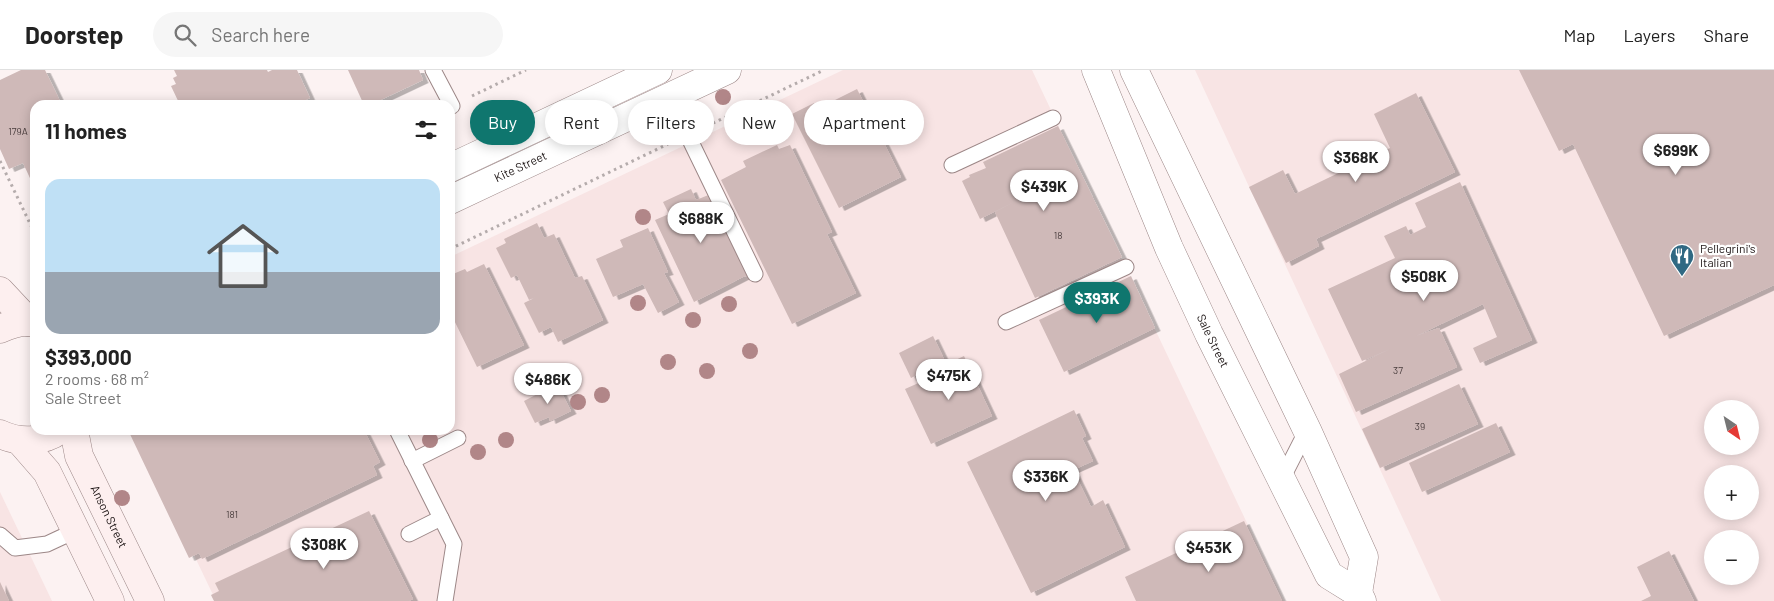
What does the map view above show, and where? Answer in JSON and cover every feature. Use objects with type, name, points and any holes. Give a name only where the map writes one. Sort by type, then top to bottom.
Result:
[{"type":"street","points":[[455,166],[658,70]]},
{"type":"street","name":"Kite Street","points":[[455,198],[727,70]]},
{"type":"street","name":"Sale Street","points":[[1096,70],[1169,248],[1329,575],[1360,597],[1364,556],[1307,430],[1134,70]]},
{"type":"street","points":[[0,291],[30,320]]},
{"type":"street","points":[[0,329],[11,324],[30,322]]},
{"type":"street","points":[[10,437],[40,439],[49,435]]},
{"type":"street","name":"Anson Street","points":[[75,435],[79,456],[150,601]]},
{"type":"street","points":[[10,437],[47,472],[77,530],[110,601]]},
{"type":"lane","points":[[433,70],[449,100]]},
{"type":"lane","points":[[952,165],[1053,118]]},
{"type":"lane","points":[[692,145],[755,274]]},
{"type":"lane","points":[[1006,322],[1126,267]]},
{"type":"lane","points":[[1282,479],[1307,430]]},
{"type":"lane","points":[[400,435],[454,544],[445,601]]},
{"type":"lane","points":[[412,460],[458,438]]},
{"type":"lane","points":[[409,534],[441,518]]},
{"type":"lane","points":[[0,535],[15,548],[47,544],[77,530]]},
{"type":"path","points":[[455,105],[526,70]]},
{"type":"path","points":[[714,122],[824,70]]},
{"type":"path","points":[[455,247],[668,145]]},
{"type":"path","points":[[0,161],[30,224]]},
{"type":"shaded area","points":[[843,70],[1032,70],[1284,601],[216,601],[136,435],[455,435],[455,255],[685,145],[714,145],[714,131],[724,127],[724,145],[794,145],[794,100],[780,100]]},
{"type":"shaded area","points":[[1195,70],[1774,70],[1774,601],[1441,601]]},
{"type":"shaded area","points":[[0,492],[52,601],[0,601]]},
{"type":"building","points":[[21,70],[45,70],[60,100],[30,100],[30,178],[23,163],[9,169],[0,149],[0,80]]},
{"type":"building","points":[[174,70],[267,70],[268,72],[272,70],[297,70],[310,98],[306,100],[178,100],[171,86],[176,84],[173,78],[177,76]]},
{"type":"building","points":[[348,70],[419,70],[423,80],[381,100],[362,100]]},
{"type":"building","points":[[1519,70],[1774,70],[1774,285],[1664,336],[1573,144],[1559,151]]},
{"type":"building","points":[[857,89],[862,100],[835,100]]},
{"type":"building","points":[[1416,93],[1455,172],[1316,239],[1319,246],[1286,263],[1249,187],[1283,170],[1295,194],[1390,148],[1374,114]]},
{"type":"building","points":[[804,108],[804,138],[794,118],[794,113]]},
{"type":"building","points":[[1058,126],[1122,257],[1035,298],[995,212],[1024,197],[980,219],[962,181],[970,177],[969,175],[986,168],[983,162]]},
{"type":"building","points":[[777,145],[779,149],[790,145],[832,232],[827,234],[856,293],[792,324],[721,180],[746,167],[743,161]]},
{"type":"building","points":[[808,145],[885,145],[901,177],[839,208]]},
{"type":"building","points":[[1460,182],[1532,340],[1480,363],[1473,348],[1497,337],[1483,304],[1416,336],[1439,328],[1457,367],[1356,412],[1339,374],[1390,349],[1362,361],[1328,289],[1395,258],[1384,236],[1406,226],[1410,235],[1426,227],[1415,203]]},
{"type":"building","points":[[691,189],[696,200],[711,194],[750,275],[694,302],[655,220],[669,214],[663,202]]},
{"type":"building","points":[[537,223],[544,238],[554,234],[575,278],[582,276],[603,320],[558,342],[551,327],[539,333],[524,303],[536,297],[529,300],[517,275],[511,278],[496,248],[506,243],[504,239]]},
{"type":"building","points":[[648,228],[668,272],[664,273],[679,302],[658,313],[643,284],[613,297],[596,259],[623,247],[620,240]]},
{"type":"building","points":[[484,264],[524,345],[477,367],[455,322],[455,273],[465,269],[467,272]]},
{"type":"building","points":[[1131,276],[1155,328],[1064,372],[1039,320]]},
{"type":"building","points":[[933,336],[945,361],[911,378],[899,353]]},
{"type":"building","points":[[964,356],[992,416],[931,444],[905,389],[932,377],[930,372]]},
{"type":"building","points":[[557,384],[571,411],[550,421],[549,417],[535,423],[524,401]]},
{"type":"building","points":[[1459,384],[1478,424],[1380,468],[1362,429]]},
{"type":"building","points":[[1074,410],[1086,436],[1082,438],[1093,461],[1073,470],[1091,507],[1103,500],[1125,547],[1031,593],[967,462]]},
{"type":"building","points":[[1496,423],[1510,452],[1422,492],[1409,463]]},
{"type":"building","points":[[130,435],[366,435],[380,462],[373,466],[377,475],[202,559],[199,553],[189,558]]},
{"type":"building","points":[[369,511],[413,599],[409,601],[214,601],[211,595],[219,591],[215,583]]},
{"type":"building","points":[[1244,521],[1282,601],[1136,601],[1125,577]]},
{"type":"building","points":[[1669,551],[1694,601],[1641,601],[1651,596],[1637,567]]},
{"type":"building","points":[[0,582],[9,601],[0,601]]},
{"type":"place","name":"Pellegrini's Italian","points":[[1682,277]]}]
